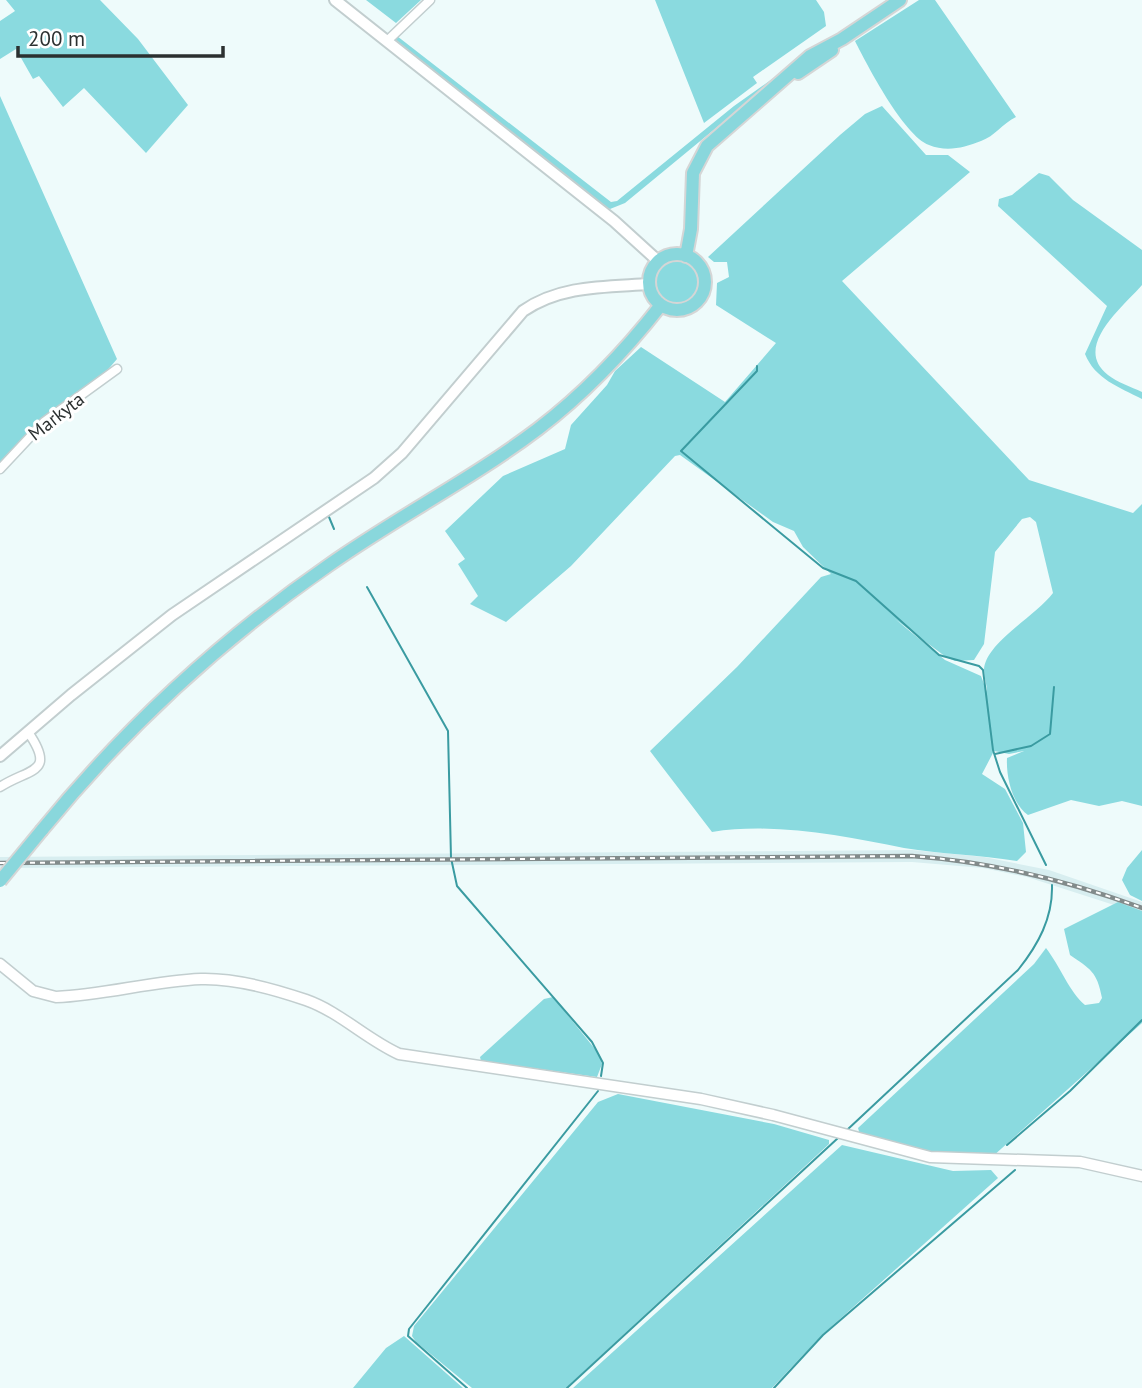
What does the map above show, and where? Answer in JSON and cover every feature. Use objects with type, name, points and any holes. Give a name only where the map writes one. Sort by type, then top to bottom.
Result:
[{"type":"main road","points":[[335,0],[635,237],[658,261]]},
{"type":"main road","points":[[686,256],[691,229],[692,180],[701,154],[726,126],[779,83],[813,64],[842,39],[900,0]]},
{"type":"main road","points":[[671,255],[686,256],[703,271],[703,294],[695,304],[685,310],[674,310],[661,305],[652,295],[649,284],[651,272],[658,261],[671,255]]},
{"type":"main road","points":[[0,756],[172,615],[374,478],[402,453],[507,327],[530,306],[569,291],[649,284]]},
{"type":"main road","points":[[0,881],[120,741],[213,654],[329,565],[538,429],[609,366],[661,305]]},
{"type":"street","points":[[387,41],[430,0]]},
{"type":"street","name":"Markyta","points":[[0,469],[44,422],[117,369]]},
{"type":"street","points":[[0,787],[33,772],[40,765],[40,751],[28,732]]},
{"type":"street","points":[[0,964],[33,991],[56,998],[201,979],[229,981],[316,1004],[376,1043],[399,1054],[701,1099],[773,1115],[930,1157],[1080,1162],[1142,1176]]},
{"type":"shaded area","points":[[6,0],[100,0],[138,39],[188,105],[146,153],[84,88],[63,107],[39,76],[33,79],[16,49],[0,59],[0,21],[15,11]]},
{"type":"shaded area","points":[[366,0],[421,0],[396,23]]},
{"type":"shaded area","points":[[655,0],[816,0],[824,12],[826,26],[753,77],[757,83],[704,123]]},
{"type":"shaded area","points":[[919,0],[935,0],[1016,117],[986,139],[968,146],[948,149],[929,145],[919,139],[887,99],[855,41]]},
{"type":"shaded area","points":[[397,36],[611,202],[617,201],[734,106],[796,62],[625,203],[610,209],[601,205],[393,41]]},
{"type":"shaded area","points":[[0,96],[117,359],[94,386],[52,417],[0,469]]},
{"type":"shaded area","points":[[882,106],[926,155],[948,155],[970,172],[842,281],[1029,480],[1133,513],[1142,504],[1142,806],[1122,801],[1099,806],[1071,800],[1028,815],[1014,797],[1007,765],[1007,758],[1024,751],[1009,754],[994,751],[982,774],[1005,789],[1023,823],[1026,852],[1017,861],[918,850],[808,832],[736,829],[712,832],[650,751],[737,667],[821,577],[831,574],[803,547],[794,531],[773,522],[680,455],[675,456],[571,566],[506,622],[470,604],[478,596],[458,564],[465,559],[445,531],[503,476],[565,449],[571,425],[607,385],[615,371],[641,347],[725,402],[776,343],[716,305],[717,283],[729,277],[727,262],[714,262],[708,257],[865,114]],"holes":[[[1030,517],[1036,522],[1053,593],[993,650],[984,670],[987,692],[981,676],[945,660],[895,619],[946,657],[955,661],[974,660],[984,644],[995,552],[1022,519]]]},
{"type":"shaded area","points":[[1039,173],[1049,176],[1073,200],[1142,250],[1142,285],[1104,328],[1095,352],[1098,364],[1108,375],[1142,392],[1142,399],[1101,376],[1085,354],[1107,306],[998,206],[999,199],[1012,195]]},
{"type":"shaded area","points":[[677,260],[686,261],[693,266],[698,273],[698,291],[693,298],[686,303],[677,304],[668,303],[661,298],[656,291],[655,282],[656,273],[661,266],[668,261]]},
{"type":"shaded area","points":[[912,850],[984,857],[1049,870],[1142,902],[1142,914],[1027,877],[983,868],[912,862],[0,868],[0,857]]},
{"type":"shaded area","points":[[1142,850],[1142,901],[1130,895],[1122,880],[1127,868]]},
{"type":"shaded area","points":[[1118,902],[1142,911],[1142,1023],[992,1157],[941,1155],[860,1135],[858,1128],[1034,964],[1046,948],[1080,1000],[1085,1005],[1099,1003],[1102,998],[1098,982],[1088,968],[1070,955],[1064,929]]},
{"type":"shaded area","points":[[553,997],[599,1054],[602,1064],[597,1077],[481,1061],[480,1057],[544,999]]},
{"type":"shaded area","points":[[618,1094],[774,1124],[829,1140],[829,1144],[566,1388],[472,1388],[416,1342],[412,1336],[414,1326],[598,1102]]},
{"type":"shaded area","points":[[842,1145],[953,1171],[991,1170],[998,1178],[822,1335],[772,1388],[573,1388]]},
{"type":"shaded area","points":[[404,1336],[463,1388],[353,1388],[386,1348]]},
{"type":"waterway","points":[[757,366],[757,371],[681,451],[823,568],[856,581],[939,655],[979,666],[983,670],[993,750],[1000,772],[1046,865]]},
{"type":"waterway","points":[[329,517],[334,529]]},
{"type":"waterway","points":[[367,587],[448,731],[451,858],[457,886],[592,1042],[603,1063],[601,1076]]},
{"type":"waterway","points":[[995,754],[1031,746],[1050,734],[1054,687]]},
{"type":"waterway","points":[[847,1130],[1018,970],[1043,930],[1050,909],[1052,885]]},
{"type":"waterway","points":[[1007,1145],[1070,1091],[1142,1020]]},
{"type":"waterway","points":[[467,1388],[408,1336],[409,1329],[598,1091]]},
{"type":"waterway","points":[[567,1388],[838,1138]]},
{"type":"waterway","points":[[774,1388],[823,1335],[1015,1170]]},
{"type":"railway","points":[[0,863],[912,856],[1029,874],[1142,908]]}]
